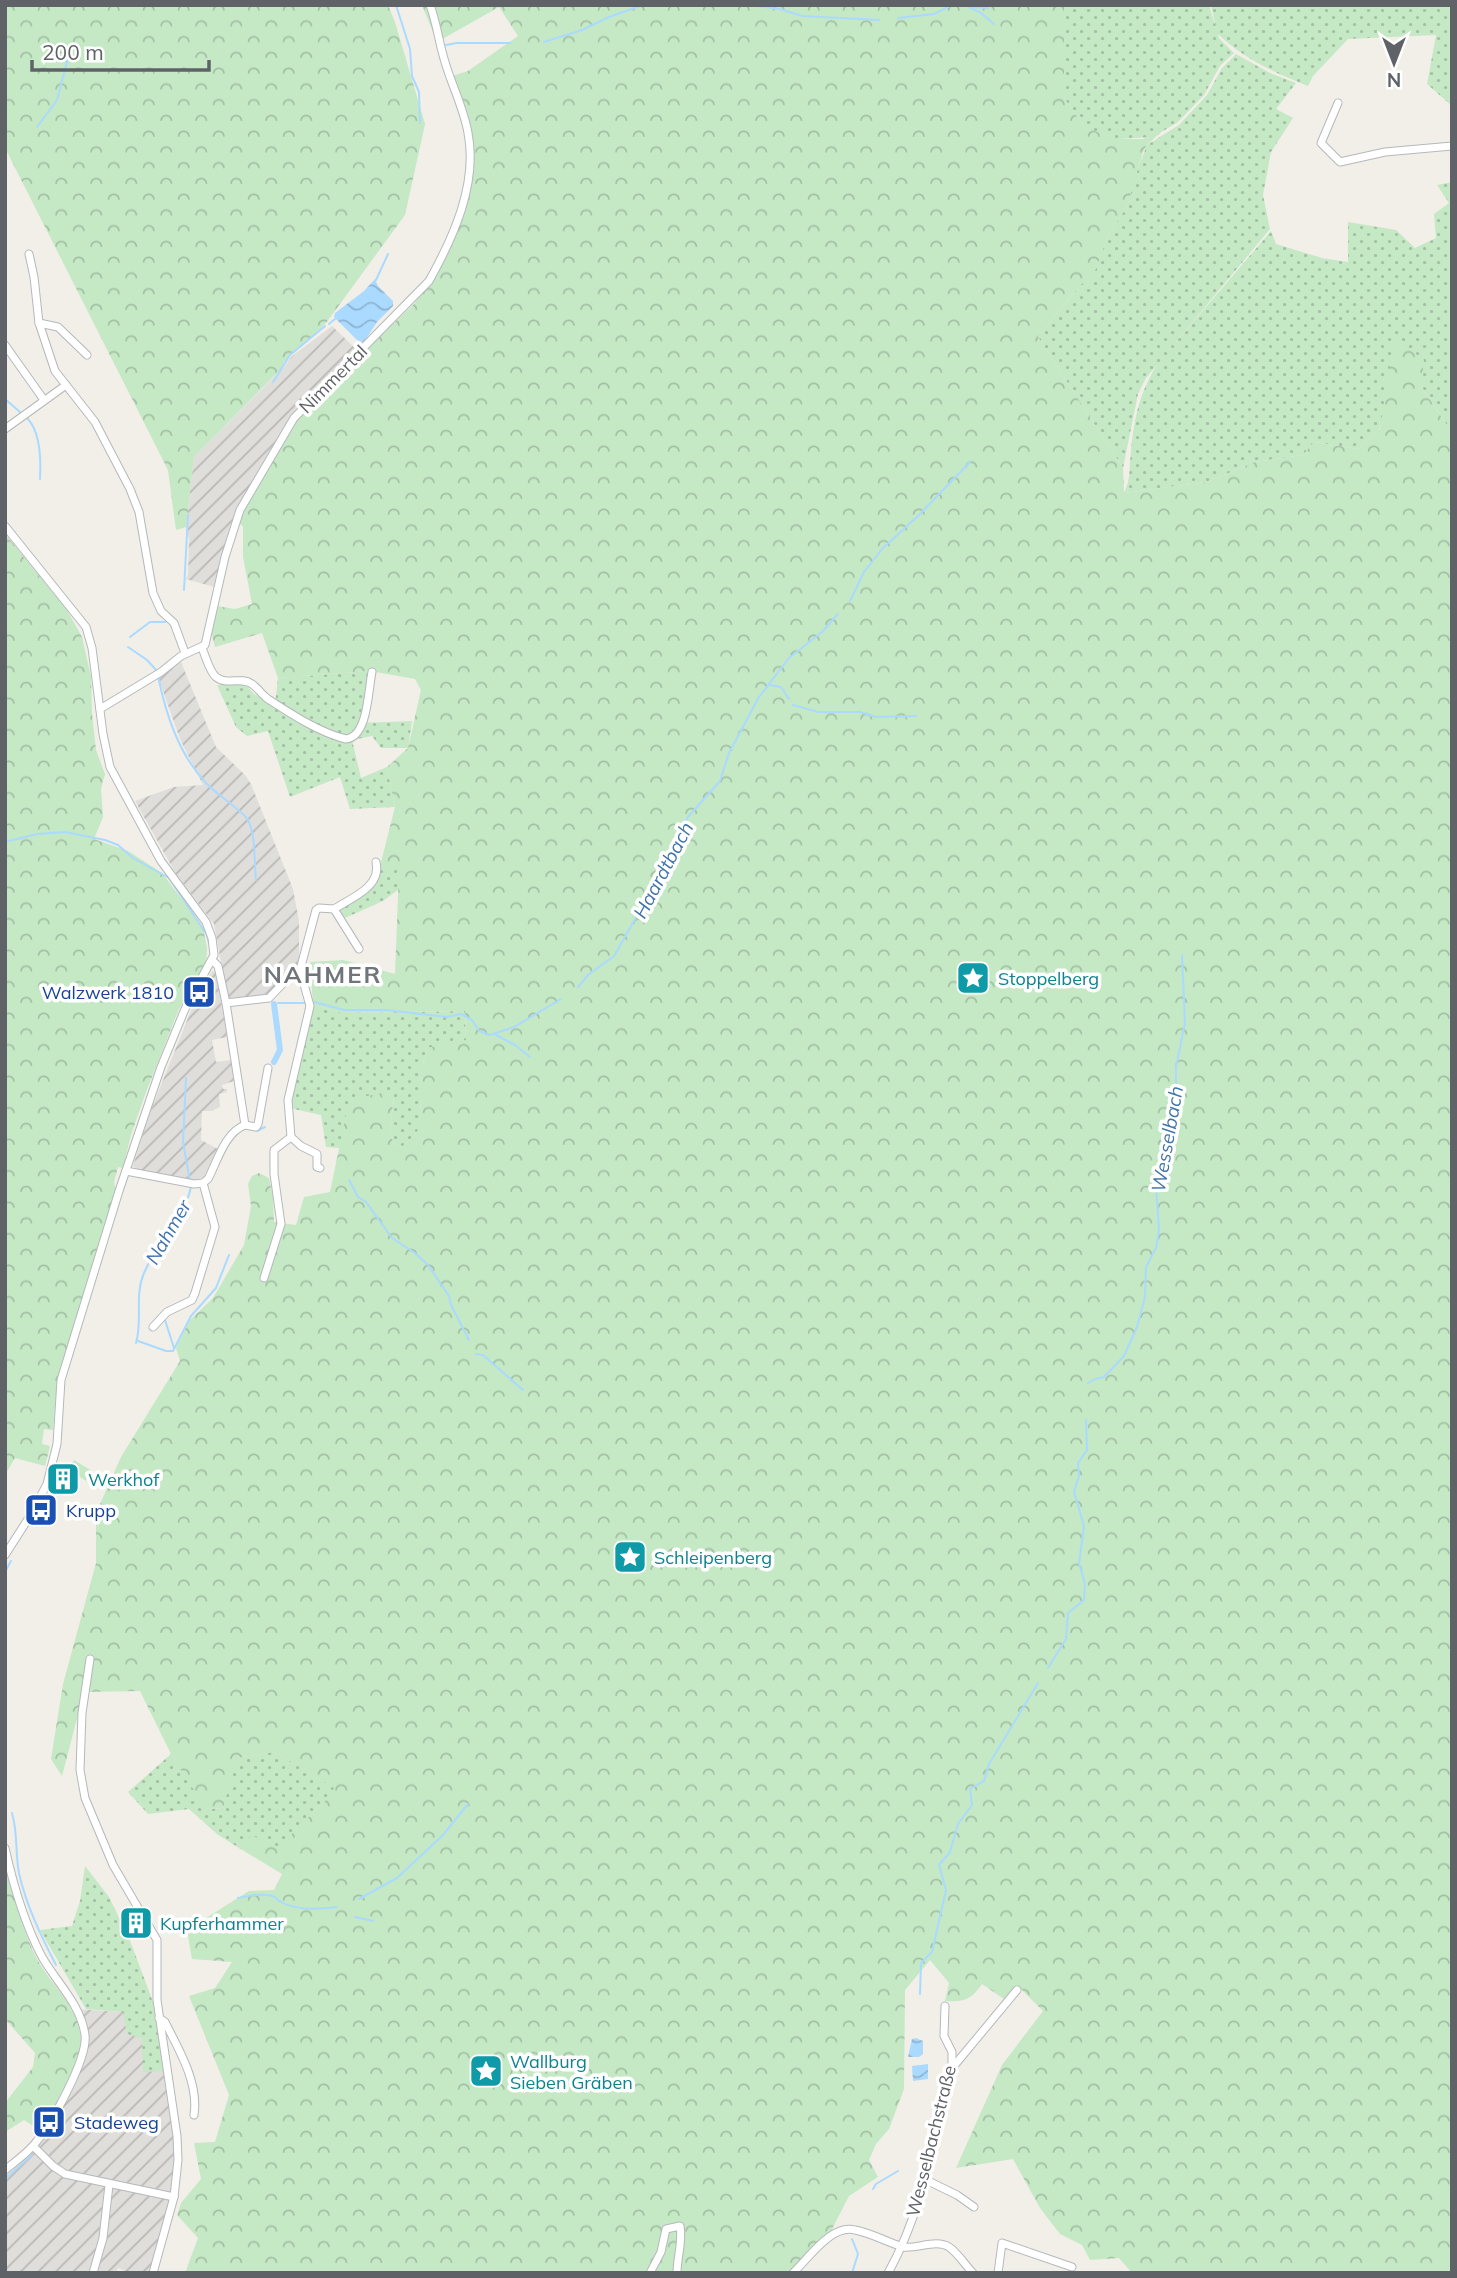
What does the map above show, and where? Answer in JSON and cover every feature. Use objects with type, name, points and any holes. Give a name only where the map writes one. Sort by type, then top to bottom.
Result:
[{"type":"street","name":"Nimmertal","points":[[202,648],[207,642],[225,557],[240,510],[294,418],[429,281],[455,226],[466,192],[470,167],[469,135],[430,5]]},
{"type":"street","points":[[1338,103],[1321,142],[1340,162],[1385,152],[1452,146]]},
{"type":"street","points":[[29,254],[39,323],[55,371],[95,422],[130,489],[139,512],[153,593],[161,611],[174,624],[185,653]]},
{"type":"street","points":[[39,323],[58,327],[87,355]]},
{"type":"street","points":[[5,345],[44,400]]},
{"type":"street","points":[[5,429],[66,384]]},
{"type":"street","points":[[5,526],[86,627],[92,648],[110,767],[161,861],[209,927],[213,944],[212,960],[185,1009],[161,1067],[61,1380],[57,1444],[47,1484],[5,1555]]},
{"type":"street","points":[[100,709],[161,672],[185,653],[202,648],[218,678],[223,681],[246,680],[276,703],[316,726],[346,739],[353,738],[361,729],[372,672]]},
{"type":"street","points":[[320,1168],[317,1167],[317,1154],[291,1137],[288,1100],[310,1006],[300,971],[316,910],[322,907],[334,909],[351,900],[372,882],[378,870],[376,862]]},
{"type":"street","points":[[334,909],[359,949]]},
{"type":"street","points":[[212,960],[218,967],[226,1003],[245,1125]]},
{"type":"street","points":[[226,1003],[269,998],[291,975],[300,971]]},
{"type":"street","points":[[126,1171],[204,1183],[235,1129],[245,1125],[256,1127],[258,1124],[268,1068]]},
{"type":"street","points":[[264,1278],[281,1224],[274,1174],[274,1150],[291,1137]]},
{"type":"street","points":[[153,1327],[167,1312],[192,1300],[195,1293],[215,1227],[204,1183]]},
{"type":"street","points":[[90,1659],[82,1713],[80,1770],[85,1798],[113,1866],[136,1908],[155,1934],[159,2018],[178,2148],[174,2197],[153,2273]]},
{"type":"street","points":[[5,1848],[30,1932],[49,1969],[76,2009],[85,2040],[84,2054],[77,2070],[49,2122],[33,2146],[5,2170]]},
{"type":"street","points":[[952,2067],[1017,1990]]},
{"type":"street","name":"Wesselbachstraße","points":[[888,2273],[903,2247],[924,2179],[952,2067],[952,2052],[944,2036],[945,2006]]},
{"type":"street","points":[[159,2018],[165,2022],[188,2073],[196,2096],[194,2115]]},
{"type":"street","points":[[33,2146],[65,2174],[174,2197]]},
{"type":"street","points":[[924,2179],[957,2195],[974,2207]]},
{"type":"street","points":[[93,2273],[103,2238],[109,2185]]},
{"type":"street","points":[[650,2273],[661,2252],[666,2229],[680,2226],[682,2238],[678,2250],[677,2273]]},
{"type":"street","points":[[793,2273],[828,2236],[842,2229],[857,2230],[903,2247],[941,2244],[949,2247],[973,2273]]},
{"type":"street","points":[[998,2273],[1002,2243],[1072,2267]]},
{"type":"shaded area","points":[[332,326],[360,353],[240,510],[218,588],[186,579],[189,539],[186,527],[194,457],[291,357]]},
{"type":"shaded area","points":[[181,662],[216,747],[251,784],[293,889],[299,921],[299,964],[272,994],[228,1000],[214,924],[176,874],[135,801],[174,787],[203,785],[180,739],[158,677]]},
{"type":"shaded area","points":[[212,971],[215,972],[218,983],[227,1037],[212,1040],[216,1062],[231,1060],[234,1081],[222,1085],[227,1092],[219,1094],[220,1107],[212,1111],[202,1111],[201,1140],[218,1149],[204,1177],[195,1180],[138,1170],[133,1166],[149,1115],[194,1003]]},
{"type":"shaded area","points":[[76,2009],[123,2012],[167,2071],[177,2136],[176,2182],[153,2273],[130,2273],[118,2268],[116,2273],[5,2273],[5,2170],[33,2146],[49,2122],[85,2047]]},
{"type":"green space","points":[[5,5],[388,5],[395,22],[425,124],[405,215],[326,323],[283,363],[285,365],[194,457],[186,527],[176,530],[168,470],[5,148]]},
{"type":"green space","points":[[422,5],[1064,5],[1064,98],[1085,128],[1119,139],[1143,139],[1160,133],[1143,152],[1127,207],[1109,233],[1092,279],[1081,284],[1038,337],[1123,468],[1124,493],[1207,482],[1255,462],[1303,455],[1314,442],[1359,449],[1380,429],[1394,342],[1401,343],[1424,360],[1421,386],[1452,433],[1452,2273],[1132,2273],[1119,2258],[1090,2260],[1082,2245],[1060,2234],[1040,2208],[1013,2159],[956,2168],[1002,2065],[1043,2011],[1017,1985],[1004,1999],[982,1984],[967,1999],[945,2001],[949,1983],[930,1960],[905,1990],[904,2089],[889,2129],[876,2144],[869,2160],[878,2177],[849,2196],[828,2237],[793,2273],[185,2273],[198,2238],[177,2215],[181,2203],[201,2179],[194,2143],[215,2142],[229,2095],[189,1996],[215,1988],[232,1962],[192,1959],[187,1930],[249,1891],[274,1890],[282,1874],[239,1848],[251,1835],[279,1847],[326,1800],[334,1788],[275,1752],[237,1758],[223,1808],[206,1809],[171,1754],[140,1691],[84,1692],[62,1776],[51,1759],[63,1684],[96,1563],[96,1513],[121,1457],[180,1361],[176,1348],[189,1321],[213,1298],[244,1245],[251,1206],[248,1184],[252,1176],[259,1173],[269,1178],[274,1222],[296,1225],[304,1197],[330,1192],[348,1105],[356,1098],[388,1092],[394,1097],[390,1128],[393,1143],[401,1147],[416,1134],[421,1120],[420,1082],[427,1048],[466,1040],[465,1011],[342,1013],[313,1005],[310,962],[343,960],[395,974],[399,869],[379,870],[395,807],[387,767],[408,748],[421,690],[415,679],[370,671],[278,678],[262,633],[215,647],[211,631],[217,606],[235,609],[252,604],[243,557],[243,526],[237,522],[294,418],[414,304],[437,272],[457,227],[471,145],[449,77],[468,71],[518,36],[499,7],[437,42]]},
{"type":"green space","points":[[1064,5],[1209,5],[1216,28],[1211,5],[1452,5],[1452,106],[1427,84],[1436,35],[1348,39],[1313,76],[1308,86],[1260,64],[1238,51],[1218,34],[1234,53],[1220,66],[1204,95],[1178,122],[1153,137],[1118,139],[1085,128],[1064,98]]},
{"type":"green space","points":[[1236,54],[1270,73],[1296,83],[1276,109],[1293,118],[1271,152],[1263,195],[1270,229],[1146,378],[1138,394],[1123,468],[1038,337],[1081,284],[1092,278],[1109,233],[1127,207],[1147,145],[1179,125],[1207,95],[1222,68]]},
{"type":"green space","points":[[1452,182],[1452,433],[1421,386],[1384,414],[1379,430],[1359,449],[1314,442],[1303,455],[1255,462],[1207,482],[1124,493],[1129,478],[1136,416],[1152,373],[1271,231],[1276,244],[1322,258],[1348,262],[1348,222],[1396,230],[1415,248],[1436,238],[1434,214],[1449,203],[1437,185]]},
{"type":"green space","points":[[5,534],[67,610],[82,637],[91,677],[96,750],[105,774],[101,789],[103,817],[94,839],[128,851],[162,873],[203,927],[207,949],[206,963],[179,1009],[146,1092],[123,1168],[118,1167],[114,1182],[116,1190],[57,1382],[53,1430],[44,1429],[42,1444],[50,1446],[45,1466],[15,1458],[5,1475]]},
{"type":"green space","points":[[370,671],[361,723],[412,721],[408,748],[381,748],[372,736],[352,740],[361,778],[387,767],[395,807],[350,809],[340,777],[290,797],[268,731],[247,736],[236,727],[217,685],[246,685],[254,694],[275,705],[278,678]]},
{"type":"green space","points":[[399,868],[399,889],[383,901],[345,918],[338,909],[357,899],[379,870]]},
{"type":"green space","points":[[313,1005],[342,1013],[465,1011],[466,1041],[427,1048],[420,1082],[421,1120],[416,1134],[401,1147],[393,1143],[390,1128],[394,1098],[348,1105],[340,1148],[326,1147],[321,1115],[294,1109],[290,1098]]},
{"type":"green space","points":[[74,1460],[92,1471],[86,1481],[68,1469]]},
{"type":"green space","points":[[275,1752],[335,1788],[279,1848],[251,1836],[239,1848],[217,1834],[189,1809],[148,1814],[128,1792],[171,1754],[207,1809],[223,1808],[236,1758]]},
{"type":"green space","points":[[5,1866],[22,1923],[36,1957],[70,2008],[80,2030],[81,2042],[76,2063],[40,2130],[24,2120],[5,2132],[5,2103],[33,2067],[35,2053],[5,2019]]},
{"type":"green space","points":[[85,1866],[109,1897],[129,1938],[159,2018],[167,2071],[143,2072],[142,2038],[127,2034],[123,2012],[86,2009],[40,1930],[72,1926],[80,1901]]},
{"type":"water","points":[[375,279],[378,286],[393,301],[393,306],[377,322],[364,342],[358,341],[334,317],[335,313]]},
{"type":"water","points":[[912,2039],[923,2041],[923,2054],[919,2057],[908,2057]]},
{"type":"water","points":[[928,2064],[928,2079],[913,2081],[912,2066]]},
{"type":"waterway","points":[[396,5],[410,49],[412,76],[419,92],[420,123]]},
{"type":"waterway","points":[[544,42],[643,5]]},
{"type":"waterway","points":[[749,5],[780,9],[802,16],[879,20]]},
{"type":"waterway","points":[[898,18],[934,14],[952,5]]},
{"type":"waterway","points":[[965,5],[994,24]]},
{"type":"waterway","points":[[972,7],[988,8]]},
{"type":"waterway","points":[[446,45],[510,43]]},
{"type":"waterway","points":[[37,127],[57,100],[69,54]]},
{"type":"waterway","points":[[376,280],[388,254]]},
{"type":"waterway","points":[[329,324],[335,319]]},
{"type":"waterway","points":[[273,382],[290,355],[325,326]]},
{"type":"waterway","points":[[5,399],[20,412]]},
{"type":"waterway","points":[[27,418],[38,439],[40,479]]},
{"type":"waterway","name":"Haardtbach","points":[[850,601],[864,572],[883,548],[970,462]]},
{"type":"waterway","points":[[184,590],[188,515]]},
{"type":"waterway","name":"Haardtbach","points":[[578,987],[588,975],[614,956],[639,912],[650,902],[688,817],[720,781],[729,753],[759,697],[789,658],[822,632],[838,614]]},
{"type":"waterway","points":[[130,637],[150,622],[165,622]]},
{"type":"waterway","name":"Nahmer","points":[[128,647],[157,671]]},
{"type":"waterway","name":"Nahmer","points":[[158,676],[170,720],[181,747],[197,773],[216,793],[241,812],[251,826],[256,880]]},
{"type":"waterway","points":[[769,685],[781,687],[789,699]]},
{"type":"waterway","points":[[793,705],[818,712],[860,712],[876,717],[916,716]]},
{"type":"waterway","points":[[5,842],[37,834],[65,832],[118,845],[133,858],[169,878],[207,935],[209,943]]},
{"type":"waterway","name":"Wesselbach","points":[[1088,1383],[1104,1377],[1124,1356],[1137,1327],[1145,1297],[1146,1267],[1156,1248],[1159,1230],[1156,1186],[1161,1155],[1172,1126],[1176,1067],[1185,1023],[1182,955]]},
{"type":"waterway","name":"Haardtbach","points":[[314,1002],[344,1010],[386,1010],[447,1017],[461,1014],[472,1020],[479,1031],[490,1035],[514,1027],[561,999]]},
{"type":"waterway","name":"Haardtbach","points":[[278,1003],[306,1003]]},
{"type":"waterway","points":[[274,1004],[280,1050],[274,1062]]},
{"type":"waterway","points":[[496,1035],[530,1057]]},
{"type":"waterway","name":"Nahmer","points":[[186,1078],[183,1142],[190,1181]]},
{"type":"waterway","points":[[257,1131],[265,1127]]},
{"type":"waterway","points":[[349,1180],[358,1197],[366,1202],[392,1238],[428,1265],[449,1296],[469,1340]]},
{"type":"waterway","name":"Nahmer","points":[[136,1343],[144,1273],[164,1234],[185,1204],[191,1187]]},
{"type":"waterway","points":[[138,1341],[173,1351],[191,1316],[216,1288],[229,1255]]},
{"type":"waterway","points":[[165,1320],[174,1348]]},
{"type":"waterway","points":[[476,1354],[483,1355],[523,1390]]},
{"type":"waterway","name":"Wesselbach","points":[[1048,1668],[1066,1639],[1068,1613],[1084,1600],[1085,1584],[1079,1563],[1084,1526],[1074,1492],[1079,1476],[1078,1463],[1087,1450],[1086,1420]]},
{"type":"waterway","name":"Nahmer","points":[[5,1572],[11,1561]]},
{"type":"waterway","name":"Wesselbach","points":[[920,1994],[921,1963],[932,1952],[946,1890],[939,1865],[950,1852],[958,1824],[972,1805],[970,1789],[984,1781],[989,1764],[1038,1683]]},
{"type":"waterway","points":[[359,1899],[397,1878],[443,1835],[468,1804]]},
{"type":"waterway","name":"Nahmer","points":[[12,1813],[22,1885],[34,1920],[56,1965]]},
{"type":"waterway","points":[[238,1898],[268,1895],[294,1907],[337,1907]]},
{"type":"waterway","points":[[355,1917],[373,1921]]},
{"type":"waterway","name":"Nahmer","points":[[5,2179],[32,2155]]},
{"type":"waterway","name":"Wesselbach","points":[[873,2189],[876,2184],[898,2171]]},
{"type":"waterway","name":"Wesselbach","points":[[852,2239],[858,2254],[852,2273]]},
{"type":"place","name":"Stoppelberg","points":[[973,978]]},
{"type":"place","name":"Walzwerk 1810","points":[[199,992]]},
{"type":"place","name":"Werkhof","points":[[63,1479]]},
{"type":"place","name":"Krupp","points":[[41,1510]]},
{"type":"place","name":"Schleipenberg","points":[[630,1557]]},
{"type":"place","name":"Kupferhammer","points":[[136,1923]]},
{"type":"place","name":"Wallburg Sieben Gräben","points":[[486,2071]]},
{"type":"place","name":"Stadeweg","points":[[49,2122]]},
{"type":"district","name":"NAHMER","points":[[323,974]]}]
